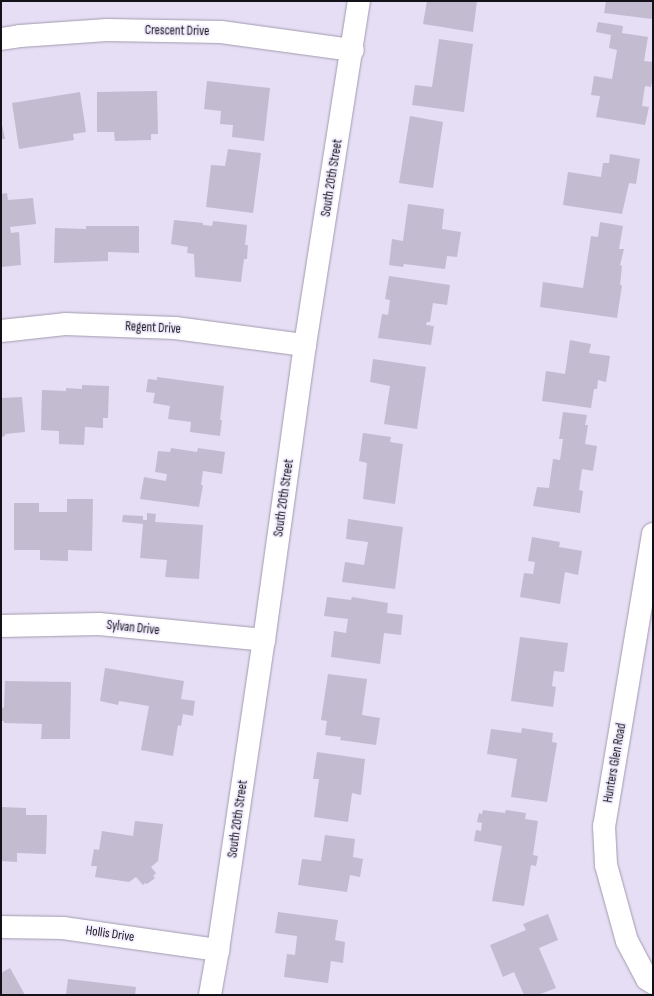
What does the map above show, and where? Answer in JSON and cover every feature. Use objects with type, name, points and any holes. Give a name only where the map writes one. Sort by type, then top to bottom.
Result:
[{"type":"street","name":"South 20th Street","points":[[210,995],[264,640],[305,345],[353,50],[359,1]]},
{"type":"street","name":"Crescent Drive","points":[[1,39],[20,36],[107,30],[221,32],[353,50]]},
{"type":"street","name":"Regent Drive","points":[[1,330],[65,324],[175,328],[305,345]]},
{"type":"street","name":"Hunters Glen Road","points":[[653,534],[651,562],[604,826],[606,865],[627,941],[648,979],[653,983]]},
{"type":"street","name":"Sylvan Drive","points":[[1,626],[99,624],[264,640]]},
{"type":"street","name":"Hollis Drive","points":[[1,927],[63,928],[218,950]]},
{"type":"building","points":[[427,1],[477,1],[473,32],[423,24]]},
{"type":"building","points":[[606,1],[653,1],[652,19],[604,13]]},
{"type":"building","points":[[598,22],[623,26],[622,33],[648,37],[644,61],[653,62],[653,77],[651,87],[645,86],[642,106],[649,107],[645,125],[596,117],[600,96],[591,95],[594,76],[612,79],[617,50],[609,48],[611,35],[596,32]]},
{"type":"building","points":[[439,39],[473,44],[464,112],[412,105],[415,85],[432,87]]},
{"type":"building","points":[[207,81],[270,88],[264,141],[232,137],[233,125],[220,124],[221,111],[204,109]]},
{"type":"building","points":[[157,91],[158,134],[151,134],[151,140],[115,141],[114,132],[97,132],[97,92]]},
{"type":"building","points":[[80,92],[86,132],[73,134],[74,140],[19,149],[12,103]]},
{"type":"building","points":[[410,116],[443,122],[433,188],[399,183]]},
{"type":"building","points":[[1,120],[5,139],[1,139]]},
{"type":"building","points":[[228,149],[261,153],[253,213],[206,207],[211,165],[225,166]]},
{"type":"building","points":[[610,154],[640,159],[636,184],[629,183],[622,214],[563,205],[568,172],[601,177],[603,163],[609,163]]},
{"type":"building","points":[[7,193],[8,200],[33,198],[36,224],[10,227],[11,233],[19,232],[21,265],[1,267],[1,194]]},
{"type":"building","points":[[408,204],[444,209],[442,229],[461,232],[457,257],[447,256],[445,269],[404,264],[403,267],[389,265],[392,239],[403,241]]},
{"type":"building","points":[[174,220],[203,223],[203,225],[212,226],[213,221],[247,225],[245,245],[248,245],[247,259],[244,259],[241,282],[195,277],[194,254],[187,253],[188,247],[171,244]]},
{"type":"building","points":[[600,222],[623,226],[619,249],[624,249],[620,265],[622,266],[620,285],[622,285],[617,318],[540,307],[543,282],[583,288],[591,236],[598,237]]},
{"type":"building","points":[[86,226],[139,226],[139,253],[108,252],[108,261],[54,263],[55,228],[86,229]]},
{"type":"building","points":[[389,276],[450,285],[447,305],[433,303],[430,322],[427,322],[426,325],[434,326],[431,345],[378,338],[382,314],[388,315],[390,300],[385,299]]},
{"type":"building","points":[[570,340],[591,344],[589,353],[610,356],[606,382],[598,380],[597,389],[594,389],[591,408],[542,401],[546,371],[565,374]]},
{"type":"building","points":[[373,359],[426,367],[417,429],[384,424],[390,386],[370,382]]},
{"type":"building","points":[[157,377],[224,386],[220,420],[222,420],[220,436],[190,432],[191,422],[168,419],[170,406],[153,403],[155,393],[146,392],[148,379],[157,380]]},
{"type":"building","points":[[82,385],[109,386],[108,418],[103,418],[103,428],[85,427],[84,445],[59,444],[59,431],[41,430],[42,390],[66,391],[66,388],[82,389]]},
{"type":"building","points":[[22,397],[25,432],[5,434],[5,436],[1,437],[1,398]]},
{"type":"building","points":[[563,412],[587,415],[585,425],[588,425],[585,444],[597,446],[593,471],[582,469],[579,490],[583,491],[580,513],[533,506],[537,487],[549,488],[553,459],[560,460],[563,439],[559,439]]},
{"type":"building","points":[[363,433],[391,437],[390,442],[403,444],[395,504],[363,499],[367,463],[359,461]]},
{"type":"building","points":[[171,448],[197,452],[198,448],[225,452],[222,474],[203,471],[201,485],[203,485],[199,507],[140,499],[144,477],[166,481],[167,474],[155,472],[158,451],[170,452]]},
{"type":"building","points":[[67,499],[93,499],[92,551],[68,550],[68,561],[40,560],[40,550],[14,550],[14,503],[39,503],[39,512],[67,512]]},
{"type":"building","points":[[147,513],[156,514],[155,522],[203,525],[199,579],[165,577],[167,560],[140,558],[143,524],[122,522],[123,515],[143,516],[143,520],[147,520]]},
{"type":"building","points":[[348,519],[403,527],[395,589],[342,582],[345,562],[364,565],[368,542],[346,539]]},
{"type":"building","points":[[532,537],[560,542],[559,547],[582,551],[578,575],[565,572],[560,604],[520,597],[524,573],[533,574],[535,562],[528,561]]},
{"type":"building","points":[[327,597],[351,600],[352,597],[388,603],[387,613],[403,615],[401,635],[384,633],[380,664],[331,657],[334,631],[346,633],[348,619],[324,616]]},
{"type":"building","points":[[520,637],[568,643],[564,672],[554,671],[552,686],[556,687],[553,707],[511,701]]},
{"type":"building","points":[[105,668],[184,681],[181,699],[195,701],[193,716],[183,714],[181,726],[178,725],[173,756],[141,750],[149,706],[119,701],[118,705],[100,701]]},
{"type":"building","points":[[328,674],[367,679],[362,715],[380,718],[376,745],[340,740],[341,737],[325,735],[327,721],[321,720]]},
{"type":"building","points":[[5,681],[71,682],[70,739],[41,739],[42,724],[4,723],[4,721],[1,721],[1,707],[4,708]]},
{"type":"building","points":[[522,728],[553,733],[552,742],[557,743],[547,802],[511,797],[517,759],[487,754],[491,729],[521,733]]},
{"type":"building","points":[[317,752],[365,759],[361,795],[352,793],[348,822],[314,817],[319,779],[313,779]]},
{"type":"building","points":[[1,807],[26,808],[26,815],[47,815],[46,854],[17,853],[17,862],[1,861]]},
{"type":"building","points":[[483,810],[505,813],[506,810],[526,813],[525,819],[538,821],[533,855],[538,856],[536,866],[531,865],[524,906],[492,901],[502,846],[474,841],[476,830],[481,831],[482,823],[477,822],[479,813],[482,814]]},
{"type":"building","points":[[135,821],[163,824],[158,861],[151,867],[156,873],[153,876],[155,878],[143,885],[136,877],[129,882],[95,877],[97,866],[91,866],[94,849],[99,850],[102,831],[133,836]]},
{"type":"building","points":[[325,835],[355,839],[353,857],[363,859],[360,877],[350,875],[347,892],[298,885],[302,859],[321,861]]},
{"type":"building","points":[[278,912],[338,920],[335,940],[345,942],[343,963],[331,961],[328,983],[284,977],[287,954],[295,955],[297,936],[275,933]]},
{"type":"building","points":[[548,914],[558,940],[539,948],[556,988],[538,995],[524,995],[514,972],[503,977],[490,945],[526,930],[523,924]]},
{"type":"building","points":[[10,968],[25,995],[1,995],[1,973]]},
{"type":"building","points":[[68,979],[136,987],[135,995],[66,995]]}]
